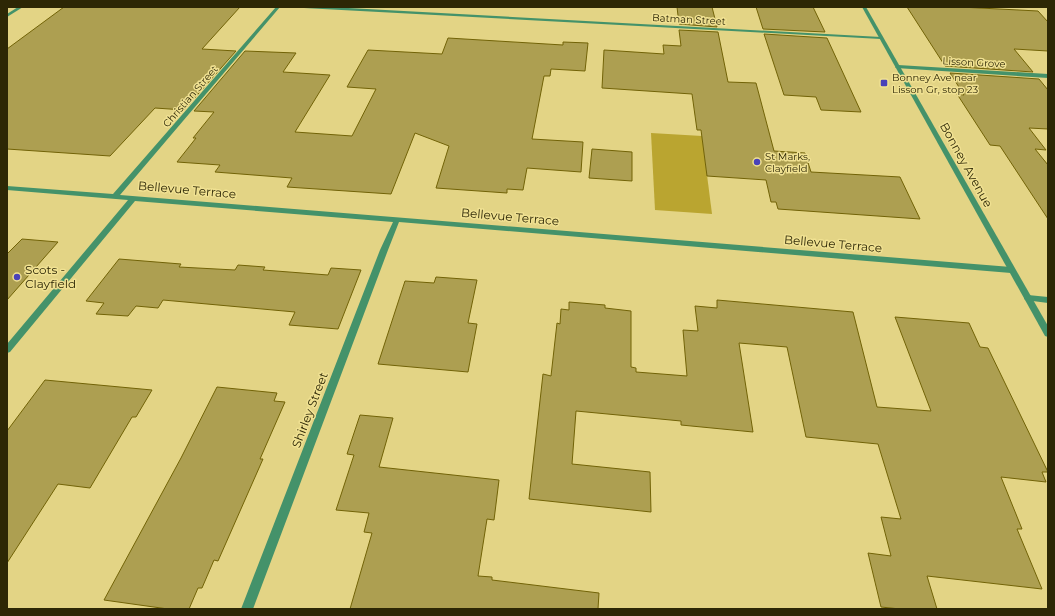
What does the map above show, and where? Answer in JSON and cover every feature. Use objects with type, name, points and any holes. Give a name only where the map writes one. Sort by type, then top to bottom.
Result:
[{"type":"street","points":[[7,16],[21,7]]},
{"type":"street","name":"Christian Street","points":[[115,196],[278,7]]},
{"type":"street","name":"Batman Street","points":[[304,7],[881,38]]},
{"type":"street","name":"Bonney Avenue","points":[[864,7],[1048,334]]},
{"type":"street","name":"Lisson Grove","points":[[898,67],[1048,76]]},
{"type":"street","name":"Bellevue Terrace","points":[[7,188],[1011,270]]},
{"type":"street","points":[[7,350],[134,198]]},
{"type":"street","name":"Shirley Street","points":[[247,609],[396,220]]},
{"type":"street","points":[[1028,298],[1048,300]]},
{"type":"shaded area","points":[[651,133],[702,136],[712,214],[655,210]]},
{"type":"building","points":[[64,7],[240,7],[202,49],[236,51],[184,110],[155,108],[110,156],[7,149],[7,49]]},
{"type":"building","points":[[677,7],[712,7],[717,27],[679,24]]},
{"type":"building","points":[[756,7],[813,7],[825,32],[763,29]]},
{"type":"building","points":[[907,7],[960,7],[1038,11],[1048,22],[1048,51],[1014,49],[1033,72],[945,66]]},
{"type":"building","points":[[679,30],[718,32],[728,82],[756,83],[774,151],[805,153],[811,172],[900,177],[920,219],[778,209],[776,202],[771,202],[766,180],[707,176],[701,130],[697,130],[692,94],[602,88],[604,50],[664,54],[663,45],[681,46]]},
{"type":"building","points":[[764,34],[827,38],[861,112],[821,110],[816,97],[784,95]]},
{"type":"building","points":[[448,38],[563,45],[563,42],[588,43],[585,71],[551,69],[550,76],[544,76],[532,139],[583,142],[581,172],[527,168],[523,190],[507,189],[507,193],[436,188],[449,146],[415,133],[391,194],[287,187],[292,178],[215,172],[220,165],[177,162],[196,138],[193,138],[214,112],[194,111],[245,51],[296,53],[283,72],[330,75],[295,132],[352,136],[376,89],[347,87],[368,50],[442,54]]},
{"type":"building","points":[[950,73],[1039,79],[1048,90],[1048,129],[1029,128],[1046,150],[1035,149],[1048,165],[1048,219],[1000,146],[990,145],[957,94],[964,95]]},
{"type":"building","points":[[592,149],[632,152],[632,181],[589,178]]},
{"type":"building","name":"Scots - Clayfield","points":[[22,239],[58,242],[7,300],[7,254]]},
{"type":"building","points":[[119,259],[181,264],[179,267],[235,270],[238,265],[265,267],[263,270],[328,275],[331,268],[361,270],[338,329],[289,325],[295,312],[163,300],[158,308],[136,306],[128,316],[96,314],[104,303],[86,301]]},
{"type":"building","points":[[436,277],[477,280],[468,323],[477,324],[468,372],[378,364],[405,281],[434,283]]},
{"type":"building","points":[[717,300],[853,312],[877,407],[931,411],[895,317],[969,323],[980,347],[988,348],[1048,472],[1042,472],[1046,482],[1001,477],[1022,529],[1017,529],[1042,589],[927,576],[937,609],[900,609],[881,607],[868,553],[891,556],[881,517],[901,519],[878,444],[806,437],[787,347],[739,343],[753,432],[681,425],[681,421],[576,411],[572,464],[650,472],[651,512],[529,499],[543,374],[551,376],[557,323],[560,324],[561,309],[569,310],[569,302],[605,305],[605,308],[631,311],[631,367],[636,368],[636,372],[687,376],[683,330],[698,331],[695,306],[717,308]]},
{"type":"building","points":[[45,380],[152,390],[136,417],[132,417],[90,488],[58,484],[7,563],[7,431]]},
{"type":"building","points":[[217,387],[277,393],[274,401],[285,402],[260,459],[263,459],[218,561],[214,560],[202,588],[198,588],[189,609],[168,609],[104,600],[181,458]]},
{"type":"building","points":[[360,415],[393,418],[379,467],[499,480],[494,520],[487,519],[478,576],[492,577],[492,580],[599,593],[598,609],[350,609],[372,533],[364,532],[369,513],[336,510],[354,455],[347,454]]},
{"type":"place","name":"Bonney Ave near Lisson Gr, stop 23","points":[[884,83]]},
{"type":"place","name":"St Marks, Clayfield","points":[[757,162]]},
{"type":"place","name":"Scots - Clayfield","points":[[17,277]]}]
